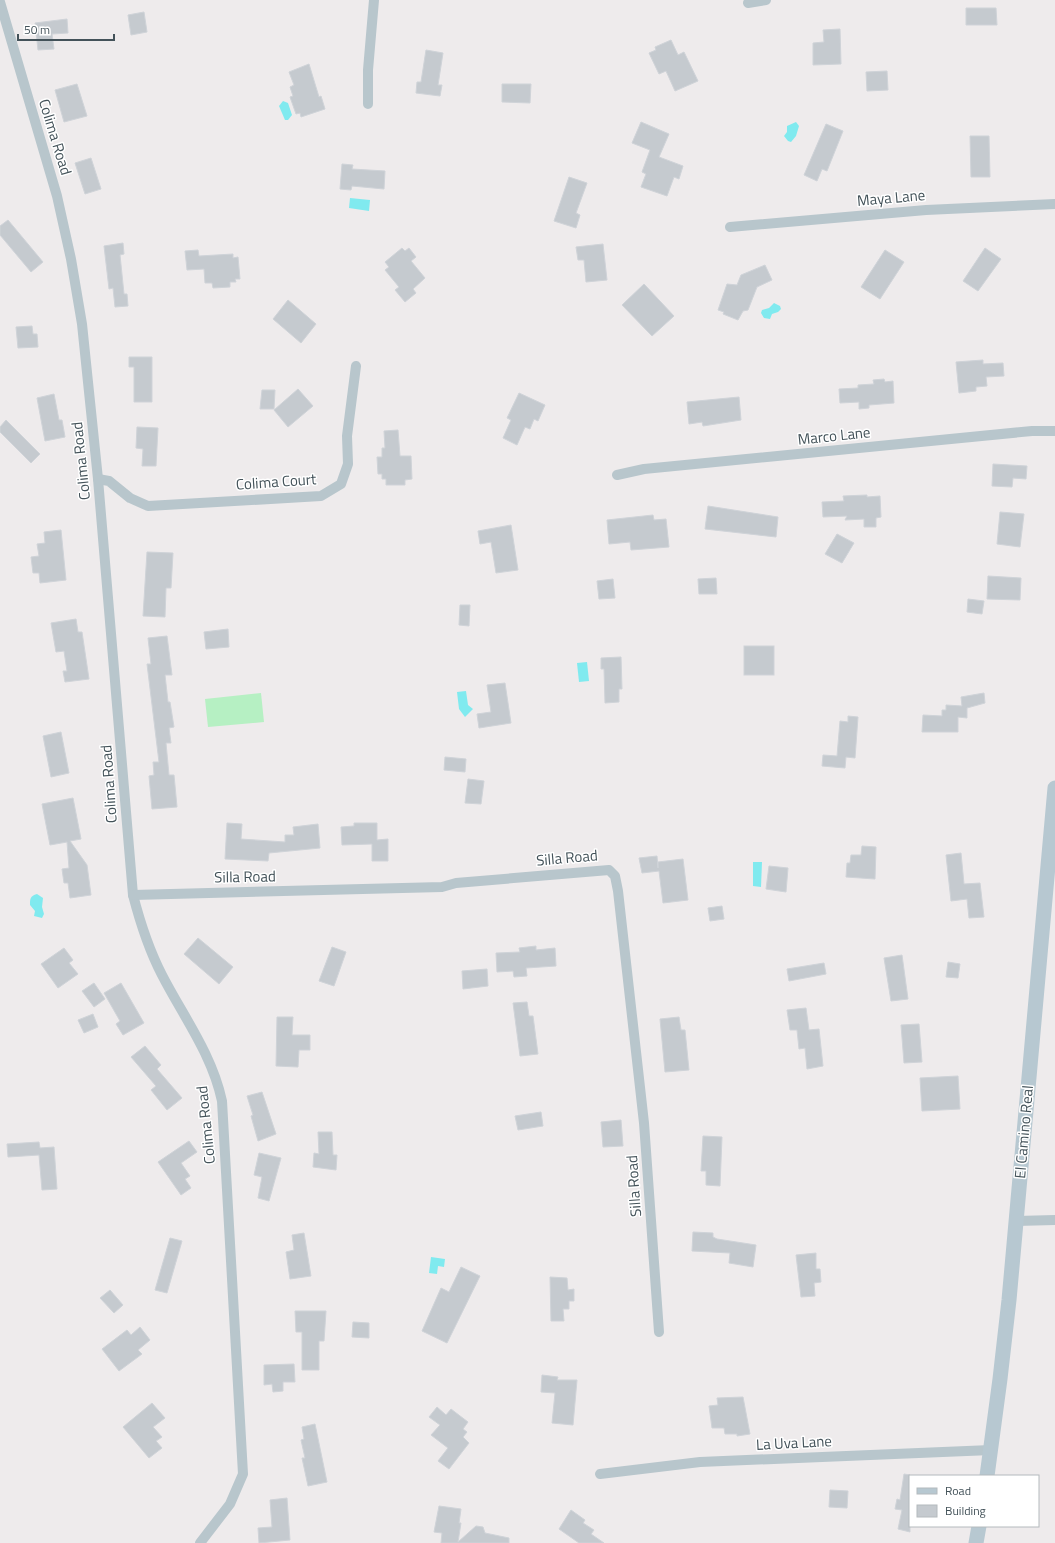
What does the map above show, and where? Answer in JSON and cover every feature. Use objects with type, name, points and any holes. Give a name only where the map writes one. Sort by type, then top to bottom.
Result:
[{"type":"main road","name":"El Camino Real","points":[[987,1475],[1003,1358],[1055,788]]},
{"type":"main road","points":[[976,1543],[978,1527]]},
{"type":"street","points":[[368,104],[368,70],[374,0]]},
{"type":"street","points":[[748,2],[766,0]]},
{"type":"street","name":"Colima Road","points":[[0,2],[66,231],[82,324],[98,479],[133,894],[139,918],[162,974],[213,1067],[218,1084],[224,1121],[243,1474],[240,1485],[230,1504],[200,1543]]},
{"type":"street","name":"Maya Lane","points":[[730,227],[926,210],[1055,204]]},
{"type":"street","name":"Colima Court","points":[[98,479],[108,481],[130,498],[148,506],[321,496],[342,484],[348,464],[347,436],[356,366]]},
{"type":"street","name":"Marco Lane","points":[[617,475],[644,469],[1032,431],[1055,431]]},
{"type":"street","name":"Silla Road","points":[[133,894],[442,887],[456,883],[609,870],[615,876],[618,891],[644,1123],[659,1332]]},
{"type":"street","points":[[1016,1221],[1055,1220]]},
{"type":"street","name":"La Uva Lane","points":[[600,1474],[700,1462],[991,1450]]},
{"type":"green space","points":[[261,693],[264,722],[208,727],[205,699]]},
{"type":"water","points":[[283,101],[288,103],[292,115],[288,120],[285,120],[279,106]]},
{"type":"water","points":[[796,122],[799,126],[796,136],[791,142],[788,141],[784,136],[787,132],[787,126]]},
{"type":"water","points":[[350,198],[370,200],[369,211],[349,208]]},
{"type":"water","points":[[774,303],[780,306],[781,309],[772,314],[770,319],[764,318],[761,313],[762,310],[769,308]]},
{"type":"water","points":[[587,662],[589,681],[579,682],[577,663]]},
{"type":"water","points":[[466,691],[468,705],[473,709],[465,717],[459,709],[457,692]]},
{"type":"water","points":[[753,862],[762,862],[761,887],[753,886]]},
{"type":"water","points":[[37,894],[43,898],[42,907],[44,914],[42,918],[34,916],[35,911],[30,905],[31,898]]},
{"type":"water","points":[[431,1257],[445,1259],[444,1267],[438,1266],[437,1274],[429,1273]]},
{"type":"building","points":[[966,8],[996,8],[997,25],[966,25]]},
{"type":"building","points":[[144,12],[147,32],[131,35],[128,15]]},
{"type":"building","points":[[67,19],[68,33],[52,34],[54,49],[38,50],[35,23]]},
{"type":"building","points":[[840,29],[841,64],[813,65],[813,43],[824,42],[823,30]]},
{"type":"building","points":[[671,40],[678,55],[684,52],[698,81],[675,91],[666,71],[659,74],[649,53],[656,50],[655,47]]},
{"type":"building","points":[[426,50],[443,53],[438,85],[442,85],[440,96],[416,93],[417,82],[421,82]]},
{"type":"building","points":[[309,64],[319,97],[321,96],[325,109],[301,117],[300,113],[296,114],[290,97],[293,96],[290,87],[294,85],[289,72]]},
{"type":"building","points":[[887,71],[888,90],[867,91],[866,72]]},
{"type":"building","points":[[77,84],[87,116],[64,122],[55,90]]},
{"type":"building","points":[[502,84],[531,84],[530,103],[502,102]]},
{"type":"building","points":[[641,122],[669,134],[659,157],[683,166],[679,179],[674,177],[667,196],[641,187],[646,174],[642,172],[650,150],[632,143]]},
{"type":"building","points":[[826,124],[843,131],[827,171],[822,169],[817,181],[804,175]]},
{"type":"building","points":[[970,136],[989,136],[990,177],[971,177]]},
{"type":"building","points":[[91,158],[101,189],[85,194],[75,163]]},
{"type":"building","points":[[342,164],[353,165],[352,169],[385,171],[384,189],[352,186],[351,190],[340,189]]},
{"type":"building","points":[[569,177],[587,183],[576,213],[580,215],[576,228],[554,221]]},
{"type":"building","points":[[8,220],[43,262],[31,272],[0,235],[0,226]]},
{"type":"building","points":[[123,243],[124,254],[120,255],[124,294],[127,294],[128,306],[115,307],[113,288],[109,289],[104,246]]},
{"type":"building","points":[[603,244],[607,280],[586,282],[584,260],[578,260],[576,247]]},
{"type":"building","points":[[402,248],[405,251],[409,248],[416,257],[411,261],[425,278],[413,289],[416,293],[405,302],[395,290],[399,287],[385,270],[389,267],[385,262]]},
{"type":"building","points":[[985,248],[1001,259],[978,291],[963,281]]},
{"type":"building","points":[[198,250],[199,256],[233,254],[233,258],[238,257],[240,279],[235,279],[236,282],[230,282],[230,287],[213,288],[212,283],[205,283],[204,269],[187,270],[185,251]]},
{"type":"building","points":[[885,250],[904,262],[880,299],[861,287]]},
{"type":"building","points":[[765,265],[772,280],[757,287],[748,310],[743,311],[738,320],[723,314],[724,312],[718,310],[727,284],[737,285],[741,275]]},
{"type":"building","points":[[644,284],[674,316],[652,336],[622,305]]},
{"type":"building","points":[[288,300],[316,324],[301,343],[273,319]]},
{"type":"building","points":[[32,326],[33,334],[37,334],[38,347],[18,348],[16,327]]},
{"type":"building","points":[[129,357],[152,357],[152,402],[134,402],[134,367],[129,367]]},
{"type":"building","points":[[983,360],[983,364],[1003,363],[1004,376],[986,377],[987,386],[976,387],[976,391],[959,393],[956,362]]},
{"type":"building","points":[[884,379],[885,382],[893,381],[894,403],[869,405],[869,408],[859,409],[859,402],[840,403],[839,389],[858,388],[858,385],[874,384],[873,380]]},
{"type":"building","points":[[298,389],[313,406],[288,427],[274,410]]},
{"type":"building","points":[[262,390],[275,390],[274,409],[260,409]]},
{"type":"building","points":[[519,393],[545,405],[538,421],[534,419],[530,429],[525,427],[517,445],[503,438],[511,420],[507,418]]},
{"type":"building","points":[[54,394],[59,420],[62,420],[65,437],[45,441],[37,398]]},
{"type":"building","points":[[739,397],[741,420],[703,426],[702,422],[689,424],[687,402]]},
{"type":"building","points":[[6,420],[40,454],[31,463],[0,432],[0,427]]},
{"type":"building","points":[[137,427],[158,428],[156,466],[142,466],[143,449],[136,448]]},
{"type":"building","points":[[398,430],[400,456],[411,456],[412,479],[405,480],[405,485],[386,485],[386,479],[382,479],[382,474],[378,474],[377,457],[382,457],[382,448],[385,448],[384,431]]},
{"type":"building","points":[[993,464],[1027,466],[1026,479],[1013,478],[1012,487],[992,486]]},
{"type":"building","points":[[867,495],[867,497],[880,496],[881,517],[876,518],[876,527],[864,527],[864,519],[845,520],[847,516],[823,517],[822,502],[844,501],[843,496]]},
{"type":"building","points":[[708,506],[778,517],[776,537],[705,529]]},
{"type":"building","points":[[1000,512],[1024,514],[1020,547],[997,544]]},
{"type":"building","points":[[653,515],[654,520],[666,519],[669,547],[631,550],[630,542],[609,544],[607,520]]},
{"type":"building","points":[[511,525],[518,570],[496,573],[491,542],[480,544],[478,531]]},
{"type":"building","points":[[61,530],[66,580],[40,583],[39,573],[33,573],[31,557],[39,556],[37,544],[45,543],[44,532]]},
{"type":"building","points":[[837,534],[854,543],[842,563],[825,554]]},
{"type":"building","points":[[147,552],[173,553],[171,588],[166,588],[165,617],[143,616]]},
{"type":"building","points":[[988,576],[1021,578],[1020,600],[987,599]]},
{"type":"building","points":[[716,578],[717,594],[699,594],[698,579]]},
{"type":"building","points":[[613,579],[615,598],[599,599],[597,581]]},
{"type":"building","points":[[968,599],[984,601],[982,614],[967,612]]},
{"type":"building","points":[[460,605],[470,605],[469,626],[459,625]]},
{"type":"building","points":[[76,619],[78,632],[82,632],[89,679],[65,682],[63,671],[67,671],[64,651],[56,652],[51,623]]},
{"type":"building","points":[[228,629],[229,647],[206,649],[204,632]]},
{"type":"building","points":[[167,636],[172,675],[165,675],[168,702],[170,702],[174,727],[169,728],[171,743],[166,743],[169,775],[174,775],[177,807],[152,809],[149,776],[154,775],[153,762],[159,762],[147,664],[151,664],[148,638]]},
{"type":"building","points":[[744,646],[774,646],[774,675],[744,675]]},
{"type":"building","points":[[621,657],[622,689],[619,689],[619,702],[605,703],[604,669],[601,669],[601,658]]},
{"type":"building","points":[[505,683],[511,723],[479,728],[477,714],[491,712],[487,685]]},
{"type":"building","points":[[984,693],[985,703],[967,708],[967,718],[958,717],[958,732],[922,732],[923,715],[942,716],[942,710],[946,710],[946,705],[962,706],[961,697]]},
{"type":"building","points":[[848,716],[858,717],[855,758],[846,757],[845,768],[822,766],[823,755],[837,756],[840,721],[848,722]]},
{"type":"building","points":[[61,732],[69,773],[51,777],[43,736]]},
{"type":"building","points":[[445,757],[466,759],[465,772],[444,770]]},
{"type":"building","points":[[468,779],[484,781],[481,804],[465,803]]},
{"type":"building","points":[[73,798],[81,839],[70,841],[87,865],[91,895],[70,898],[68,883],[64,883],[62,869],[69,868],[67,842],[50,845],[42,804]]},
{"type":"building","points":[[227,823],[242,824],[241,839],[285,842],[285,835],[294,835],[293,827],[318,824],[320,848],[269,853],[268,861],[225,859]]},
{"type":"building","points":[[354,823],[377,823],[377,840],[388,839],[388,861],[372,861],[372,844],[342,845],[341,827],[354,826]]},
{"type":"building","points":[[862,846],[876,847],[875,879],[846,877],[847,863],[850,863],[851,855],[861,855]]},
{"type":"building","points":[[961,853],[964,884],[980,883],[984,917],[969,918],[967,899],[951,901],[946,855]]},
{"type":"building","points":[[657,856],[658,868],[658,862],[683,859],[688,900],[663,903],[659,871],[642,873],[639,858]]},
{"type":"building","points":[[769,866],[788,868],[786,892],[766,889]]},
{"type":"building","points":[[722,906],[724,919],[710,921],[708,908]]},
{"type":"building","points":[[198,938],[233,967],[219,984],[184,954]]},
{"type":"building","points":[[536,946],[536,950],[555,948],[556,966],[526,968],[527,976],[514,977],[513,971],[497,972],[496,953],[520,952],[519,948]]},
{"type":"building","points":[[332,947],[346,952],[334,986],[319,981]]},
{"type":"building","points":[[64,948],[73,960],[69,963],[78,974],[58,988],[41,964]]},
{"type":"building","points":[[902,955],[908,999],[891,1001],[884,958]]},
{"type":"building","points":[[948,962],[960,964],[958,978],[946,977]]},
{"type":"building","points":[[824,963],[826,974],[789,981],[787,969]]},
{"type":"building","points":[[487,969],[488,986],[463,989],[462,971]]},
{"type":"building","points":[[94,983],[105,999],[94,1007],[82,991]]},
{"type":"building","points":[[121,983],[144,1023],[123,1035],[116,1024],[120,1021],[104,993]]},
{"type":"building","points":[[527,1002],[529,1016],[533,1016],[538,1054],[520,1056],[513,1003]]},
{"type":"building","points":[[806,1008],[809,1030],[819,1029],[823,1066],[807,1069],[805,1048],[799,1049],[797,1030],[790,1030],[787,1010]]},
{"type":"building","points":[[93,1014],[98,1027],[84,1033],[78,1020]]},
{"type":"building","points":[[277,1017],[293,1017],[292,1035],[310,1035],[310,1050],[299,1050],[298,1067],[276,1066]]},
{"type":"building","points":[[679,1017],[681,1030],[685,1030],[689,1070],[665,1072],[660,1019]]},
{"type":"building","points":[[919,1024],[922,1062],[904,1063],[901,1025]]},
{"type":"building","points":[[145,1046],[161,1065],[157,1069],[182,1098],[167,1110],[151,1090],[156,1086],[131,1057]]},
{"type":"building","points":[[958,1076],[960,1109],[922,1111],[920,1078]]},
{"type":"building","points":[[262,1092],[276,1134],[258,1141],[251,1116],[253,1115],[247,1096]]},
{"type":"building","points":[[541,1112],[543,1126],[518,1130],[515,1116]]},
{"type":"building","points":[[621,1120],[623,1146],[603,1147],[601,1122]]},
{"type":"building","points":[[318,1132],[332,1132],[333,1155],[337,1155],[336,1170],[313,1167],[314,1153],[319,1154]]},
{"type":"building","points":[[703,1136],[722,1137],[720,1186],[706,1185],[706,1171],[701,1171]]},
{"type":"building","points":[[189,1141],[197,1152],[181,1163],[190,1176],[185,1179],[191,1188],[181,1195],[158,1162]]},
{"type":"building","points":[[39,1142],[40,1148],[54,1147],[57,1189],[42,1190],[39,1155],[8,1157],[7,1144]]},
{"type":"building","points":[[259,1153],[281,1158],[269,1201],[258,1198],[262,1177],[254,1175]]},
{"type":"building","points":[[693,1232],[713,1233],[713,1237],[717,1239],[756,1245],[753,1267],[729,1263],[730,1253],[692,1251]]},
{"type":"building","points":[[304,1233],[311,1276],[290,1279],[286,1252],[294,1250],[292,1235]]},
{"type":"building","points":[[170,1238],[182,1241],[167,1293],[155,1290]]},
{"type":"building","points":[[816,1253],[816,1269],[820,1269],[821,1282],[814,1283],[815,1296],[801,1297],[796,1255]]},
{"type":"building","points":[[461,1267],[480,1276],[447,1343],[422,1331],[441,1288],[449,1292]]},
{"type":"building","points":[[550,1277],[567,1278],[568,1290],[574,1289],[574,1301],[569,1301],[569,1309],[563,1309],[564,1321],[551,1321]]},
{"type":"building","points":[[110,1290],[123,1305],[114,1313],[100,1298]]},
{"type":"building","points":[[295,1311],[326,1311],[324,1341],[319,1341],[319,1370],[302,1370],[302,1332],[296,1332]]},
{"type":"building","points":[[353,1322],[369,1323],[369,1338],[352,1337]]},
{"type":"building","points":[[140,1327],[150,1340],[138,1350],[142,1354],[119,1371],[102,1349],[127,1330],[131,1335]]},
{"type":"building","points":[[294,1364],[295,1382],[283,1382],[283,1391],[273,1392],[272,1384],[264,1385],[264,1365]]},
{"type":"building","points":[[542,1375],[558,1377],[557,1380],[577,1380],[573,1425],[552,1423],[555,1393],[541,1392]]},
{"type":"building","points":[[743,1397],[750,1434],[737,1436],[737,1434],[725,1434],[724,1428],[712,1428],[709,1406],[718,1405],[717,1398]]},
{"type":"building","points":[[152,1403],[165,1418],[153,1427],[162,1437],[156,1441],[162,1448],[149,1458],[123,1427]]},
{"type":"building","points":[[437,1407],[446,1415],[451,1409],[468,1422],[463,1429],[467,1432],[463,1437],[469,1443],[449,1469],[438,1461],[448,1448],[431,1435],[440,1425],[429,1417]]},
{"type":"building","points":[[315,1424],[327,1482],[308,1486],[302,1458],[305,1458],[301,1440],[304,1439],[302,1427]]},
{"type":"building","points":[[904,1474],[910,1475],[910,1532],[898,1529],[902,1510],[895,1509],[897,1499],[900,1500]]},
{"type":"building","points":[[830,1490],[848,1491],[847,1508],[829,1507]]},
{"type":"building","points":[[287,1498],[290,1540],[259,1543],[258,1528],[272,1527],[270,1500]]},
{"type":"building","points":[[439,1506],[461,1509],[459,1523],[461,1523],[458,1542],[476,1526],[483,1527],[485,1533],[509,1538],[509,1543],[441,1543],[442,1533],[434,1532]]},
{"type":"building","points":[[571,1510],[585,1520],[583,1523],[594,1530],[591,1534],[604,1543],[579,1543],[559,1529]]}]
